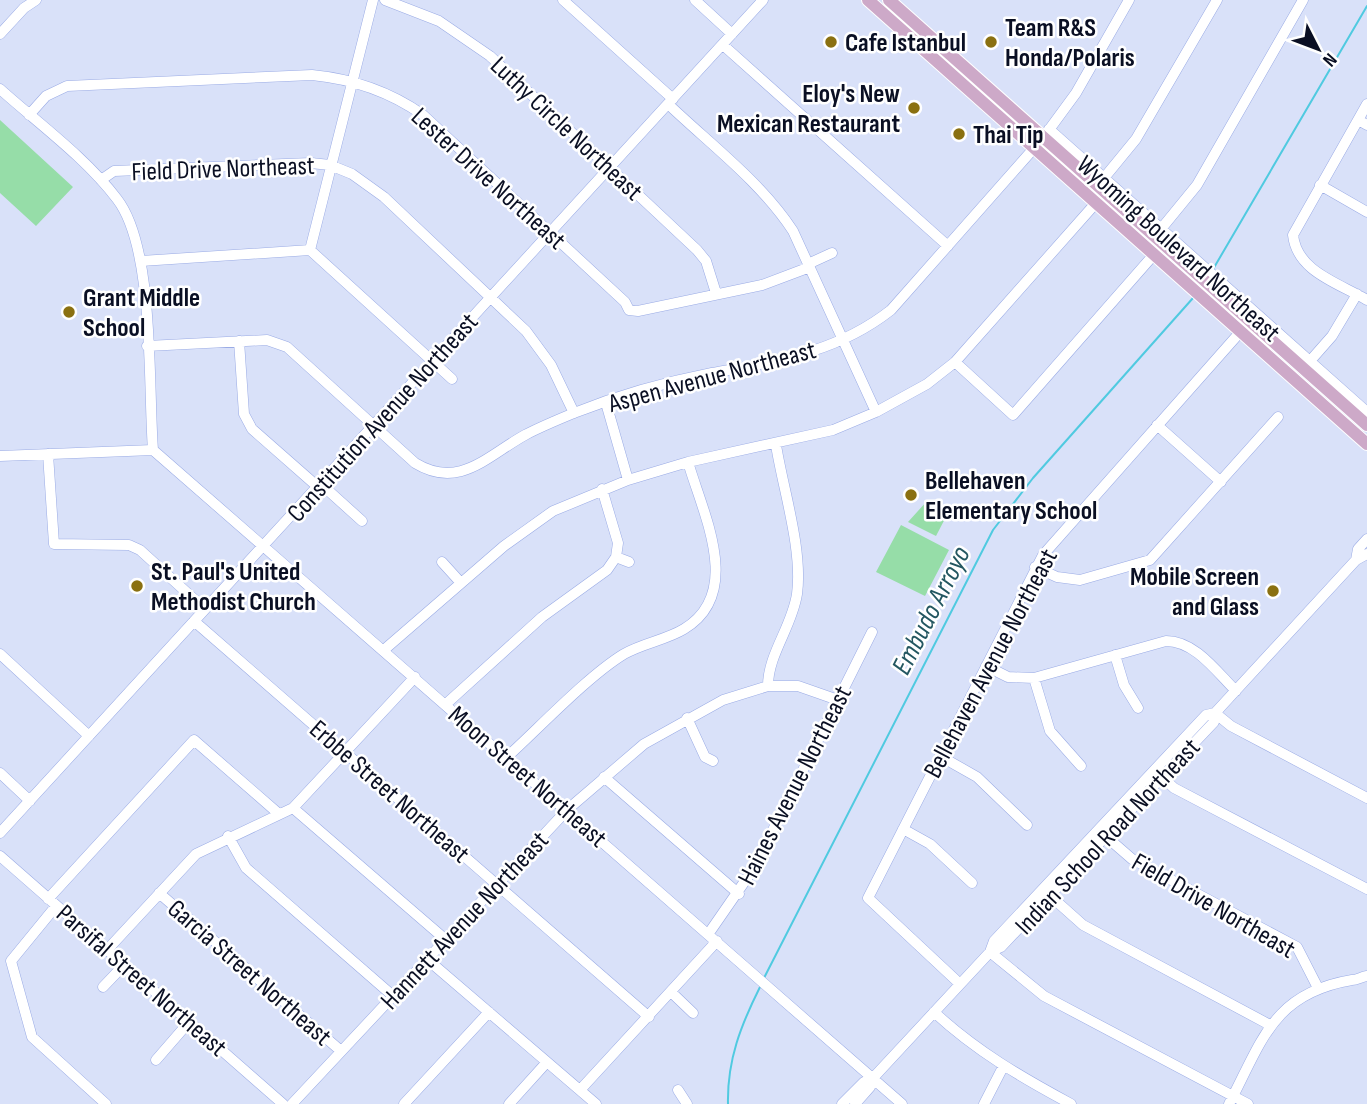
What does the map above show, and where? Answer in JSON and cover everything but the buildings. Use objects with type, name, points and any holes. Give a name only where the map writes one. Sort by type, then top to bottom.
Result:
[{"type":"main road","name":"Wyoming Boulevard Northeast","points":[[868,0],[1094,204],[1367,444]]},
{"type":"main road","name":"Wyoming Boulevard Northeast","points":[[889,0],[1046,133],[1163,244],[1200,270],[1250,321],[1367,425]]},
{"type":"street","points":[[0,33],[24,8],[36,0]]},
{"type":"street","points":[[310,250],[373,0]]},
{"type":"street","name":"Luthy Circle Northeast","points":[[385,0],[439,21],[474,44],[697,250],[706,261],[716,293]]},
{"type":"street","points":[[563,0],[762,191],[793,231],[876,412]]},
{"type":"street","points":[[695,0],[732,34]]},
{"type":"street","name":"Constitution Avenue Northeast","points":[[0,833],[763,0]]},
{"type":"street","name":"Aspen Avenue Northeast","points":[[147,346],[267,340],[287,347],[415,463],[430,472],[448,474],[467,470],[525,435],[574,413],[712,373],[795,358],[876,322],[891,310],[1046,133],[1076,93],[1129,0]]},
{"type":"street","points":[[1104,178],[1136,139],[1217,0]]},
{"type":"street","points":[[1161,229],[1197,185],[1303,0]]},
{"type":"street","points":[[723,45],[948,246]]},
{"type":"street","name":"Lester Drive Northeast","points":[[29,115],[46,96],[67,86],[312,75],[351,80],[396,97],[423,115],[625,302],[629,310],[638,312],[762,285],[832,253]]},
{"type":"street","points":[[0,89],[101,180],[131,223],[141,261],[153,450],[0,456]]},
{"type":"street","points":[[1367,104],[1362,122],[1320,185],[1293,236],[1300,257],[1308,266],[1367,300]]},
{"type":"street","points":[[1046,133],[1104,178],[1161,229],[1200,270]]},
{"type":"street","name":"Field Drive Northeast","points":[[101,180],[114,171],[293,163],[330,165],[352,174],[377,191],[492,296],[526,331],[551,365],[574,413]]},
{"type":"street","points":[[1320,185],[1367,212]]},
{"type":"street","points":[[386,649],[504,546],[553,511],[602,489],[688,462],[776,445],[833,430],[876,412],[927,384],[955,362],[1094,204]]},
{"type":"street","points":[[955,362],[1013,415],[1163,244]]},
{"type":"street","points":[[141,261],[310,250],[452,379]]},
{"type":"street","points":[[1219,287],[1367,412]]},
{"type":"street","points":[[1310,362],[1332,336],[1357,294]]},
{"type":"street","name":"Bellehaven Avenue Northeast","points":[[960,984],[868,898],[1035,567],[1250,321]]},
{"type":"street","points":[[239,341],[244,414],[252,429],[362,521]]},
{"type":"street","points":[[606,403],[628,480]]},
{"type":"street","points":[[1035,567],[1057,577],[1080,580],[1150,560],[1278,417]]},
{"type":"street","points":[[1157,425],[1221,482]]},
{"type":"street","points":[[768,686],[768,670],[791,619],[798,585],[776,445]]},
{"type":"street","name":"Moon Street Northeast","points":[[153,450],[386,649],[902,1104]]},
{"type":"street","points":[[48,454],[54,544],[129,545],[140,550],[205,610]]},
{"type":"street","points":[[507,757],[623,655],[683,630],[700,617],[713,597],[718,574],[688,462]]},
{"type":"street","points":[[446,704],[542,617],[597,579],[616,557],[618,543],[602,489]]},
{"type":"street","name":"Indian School Road Northeast","points":[[1356,560],[1359,549],[1367,540]]},
{"type":"street","name":"Indian School Road Northeast","points":[[842,1104],[864,1082],[873,1078],[990,952],[1001,947],[1046,893],[1158,774],[1214,722],[1215,713],[1356,560],[1367,554]]},
{"type":"street","points":[[616,557],[629,562]]},
{"type":"street","points":[[443,562],[461,583]]},
{"type":"street","name":"Erbbe Street Northeast","points":[[194,621],[649,1017]]},
{"type":"street","name":"Haines Avenue Northeast","points":[[709,933],[739,894],[872,632]]},
{"type":"street","points":[[986,666],[1008,677],[1034,678],[1166,641],[1180,641],[1193,649],[1236,691]]},
{"type":"street","points":[[0,654],[89,736]]},
{"type":"street","points":[[1115,655],[1124,685],[1138,708]]},
{"type":"street","points":[[107,950],[196,854],[228,836],[293,808],[415,677]]},
{"type":"street","points":[[1034,678],[1050,731],[1081,766]]},
{"type":"street","name":"Hannett Avenue Northeast","points":[[292,1104],[567,810],[644,744],[723,700],[768,686],[799,685],[838,699]]},
{"type":"street","points":[[1215,713],[1231,726],[1367,798]]},
{"type":"street","points":[[687,718],[705,757],[713,761]]},
{"type":"street","points":[[106,1104],[32,1037],[11,961],[52,903],[194,740],[279,814]]},
{"type":"street","points":[[940,756],[977,777],[1027,825]]},
{"type":"street","points":[[0,774],[30,801]]},
{"type":"street","points":[[1158,774],[1174,788],[1367,889]]},
{"type":"street","points":[[604,777],[739,894]]},
{"type":"street","points":[[293,808],[446,940]]},
{"type":"street","points":[[904,829],[930,844],[972,883]]},
{"type":"street","name":"Field Drive Northeast","points":[[1103,833],[1132,859],[1297,947],[1318,988]]},
{"type":"street","points":[[228,836],[246,869],[393,996]]},
{"type":"street","name":"Parsifal Street Northeast","points":[[0,856],[283,1104]]},
{"type":"street","name":"Garcia Street Northeast","points":[[159,893],[341,1051]]},
{"type":"street","points":[[1046,893],[1073,918],[1106,939],[1270,1025]]},
{"type":"street","points":[[580,1090],[718,941]]},
{"type":"street","points":[[990,952],[1044,996],[1231,1100],[1248,1104]]},
{"type":"street","points":[[428,960],[596,1104]]},
{"type":"street","points":[[103,988],[124,965]]},
{"type":"street","points":[[1231,1100],[1270,1025],[1298,998],[1318,988],[1367,976]]},
{"type":"street","points":[[1355,980],[1367,983]]},
{"type":"street","points":[[671,992],[693,1013]]},
{"type":"street","points":[[404,1104],[489,1012]]},
{"type":"street","points":[[934,1012],[969,1044],[1003,1067],[1071,1104]]},
{"type":"street","points":[[156,1060],[189,1022]]},
{"type":"street","points":[[509,1104],[547,1062]]},
{"type":"street","points":[[984,1104],[1003,1067]]},
{"type":"street","name":"Indian School Road Northeast","points":[[855,1104],[870,1087],[873,1078]]},
{"type":"street","points":[[678,1090],[687,1104]]},
{"type":"green space","points":[[0,120],[73,187],[36,226],[0,193]]},
{"type":"green space","points":[[927,501],[949,511],[936,536],[908,522]]},
{"type":"green space","points":[[901,525],[949,550],[925,596],[876,572]]},
{"type":"waterway","name":"Embudo Arroyo","points":[[1212,271],[1367,6]]},
{"type":"waterway","name":"Embudo Arroyo","points":[[764,978],[993,530],[1033,478],[1193,298]]},
{"type":"waterway","name":"Embudo Arroyo","points":[[728,1104],[730,1072],[736,1043],[760,987]]},
{"type":"place","name":"Cafe Istanbul","points":[[831,42]]},
{"type":"place","name":"Team R&S Honda/Polaris","points":[[991,42]]},
{"type":"place","name":"Eloy's New Mexican Restaurant","points":[[914,108]]},
{"type":"place","name":"Thai Tip","points":[[959,134]]},
{"type":"place","name":"Grant Middle School","points":[[69,312]]},
{"type":"place","name":"Bellehaven Elementary School","points":[[911,495]]},
{"type":"place","name":"St. Paul's United Methodist Church","points":[[137,586]]},
{"type":"place","name":"Mobile Screen and Glass","points":[[1273,591]]}]
